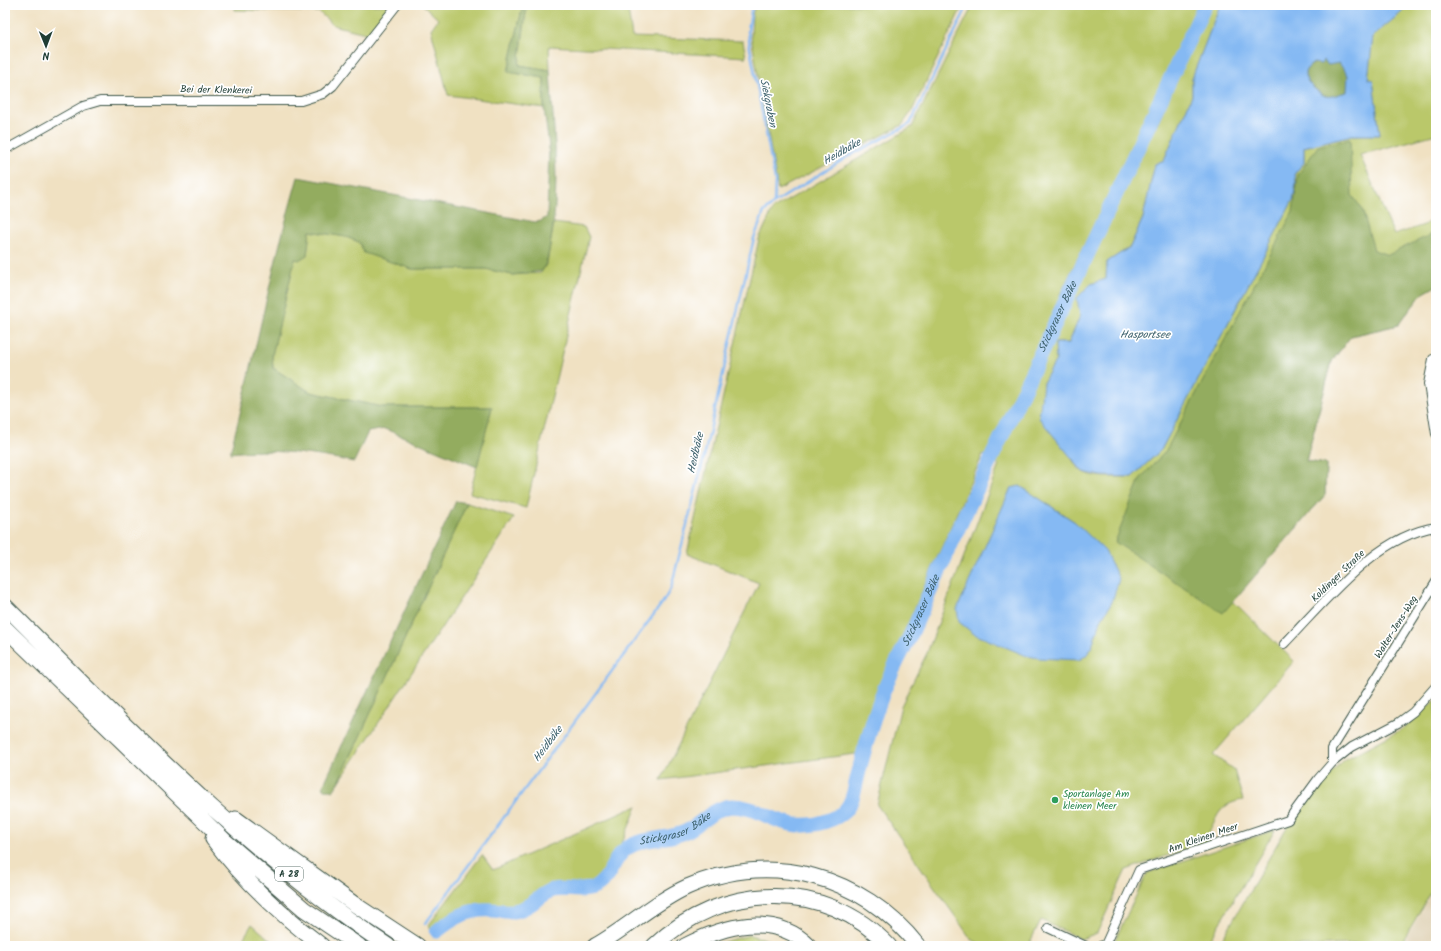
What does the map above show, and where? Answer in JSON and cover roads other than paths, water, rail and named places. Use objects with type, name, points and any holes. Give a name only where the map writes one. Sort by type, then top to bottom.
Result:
[{"type":"highway","name":"A 28","points":[[5,606],[197,793],[278,865],[317,897],[388,946]]},
{"type":"highway","name":"A 28","points":[[5,628],[190,810],[304,909],[359,946]]},
{"type":"highway","points":[[197,793],[262,836],[354,904],[418,946]]},
{"type":"highway","points":[[190,810],[230,863],[257,891],[322,946]]},
{"type":"highway","points":[[596,946],[657,904],[686,887],[724,874],[768,870],[805,874],[843,886],[866,898],[887,914],[918,946]]},
{"type":"highway","points":[[654,946],[685,921],[706,910],[727,902],[776,896],[796,898],[835,909],[873,932],[889,946]]},
{"type":"highway","points":[[685,946],[706,935],[735,926],[760,924],[783,929],[802,939],[809,946]]},
{"type":"street","name":"Bei der Klenkerei","points":[[5,150],[83,106],[100,101],[301,101],[323,94],[333,86],[397,5]]},
{"type":"street","points":[[1433,359],[1428,384],[1436,434]]},
{"type":"street","name":"Koldinger Straße","points":[[1284,644],[1362,564],[1408,534],[1436,527]]},
{"type":"street","name":"Walter-Jens-Weg","points":[[1332,763],[1332,749],[1436,582]]},
{"type":"street","name":"Am Kleinen Meer","points":[[1100,946],[1105,945],[1140,870],[1288,820],[1318,779],[1332,763],[1352,748],[1408,716],[1436,686]]},
{"type":"street","points":[[1048,928],[1086,946]]},
{"type":"water","name":"Hasportsee","points":[[1220,5],[1406,5],[1402,12],[1373,36],[1368,79],[1373,80],[1380,135],[1352,135],[1304,147],[1304,163],[1295,173],[1296,183],[1293,200],[1161,450],[1132,477],[1102,476],[1083,472],[1039,418],[1043,383],[1056,360],[1055,343],[1069,343],[1080,316],[1077,298],[1091,284],[1106,279],[1107,262],[1130,247],[1143,218],[1155,164],[1164,160],[1192,96],[1192,78]],"holes":[[[1324,60],[1328,65],[1339,63],[1348,75],[1347,92],[1333,96],[1325,96],[1316,90],[1306,79],[1306,70],[1313,63],[1321,64]]]},
{"type":"water","points":[[1020,486],[1075,522],[1105,551],[1119,579],[1112,602],[1102,618],[1089,653],[1079,660],[1027,656],[974,634],[959,622],[957,609],[1011,488]]},
{"type":"waterway","name":"Siekgraben","points":[[752,5],[748,31],[775,181],[774,203]]},
{"type":"waterway","name":"Heidbäke","points":[[425,924],[663,602],[671,588],[703,461],[754,238],[764,212],[774,203],[849,156],[910,124],[968,5]]},
{"type":"waterway","name":"Stickgraser Bäke","points":[[437,931],[449,922],[469,912],[484,910],[515,911],[528,906],[544,894],[553,890],[583,890],[593,888],[603,881],[622,852],[627,848],[634,844],[648,840],[678,835],[691,829],[713,813],[725,807],[743,807],[781,821],[803,825],[816,824],[829,820],[845,811],[855,789],[862,757],[888,679],[911,634],[958,529],[1205,5]]},
{"type":"place","name":"Sportanlage Am kleinen Meer","points":[[1055,800]]}]
